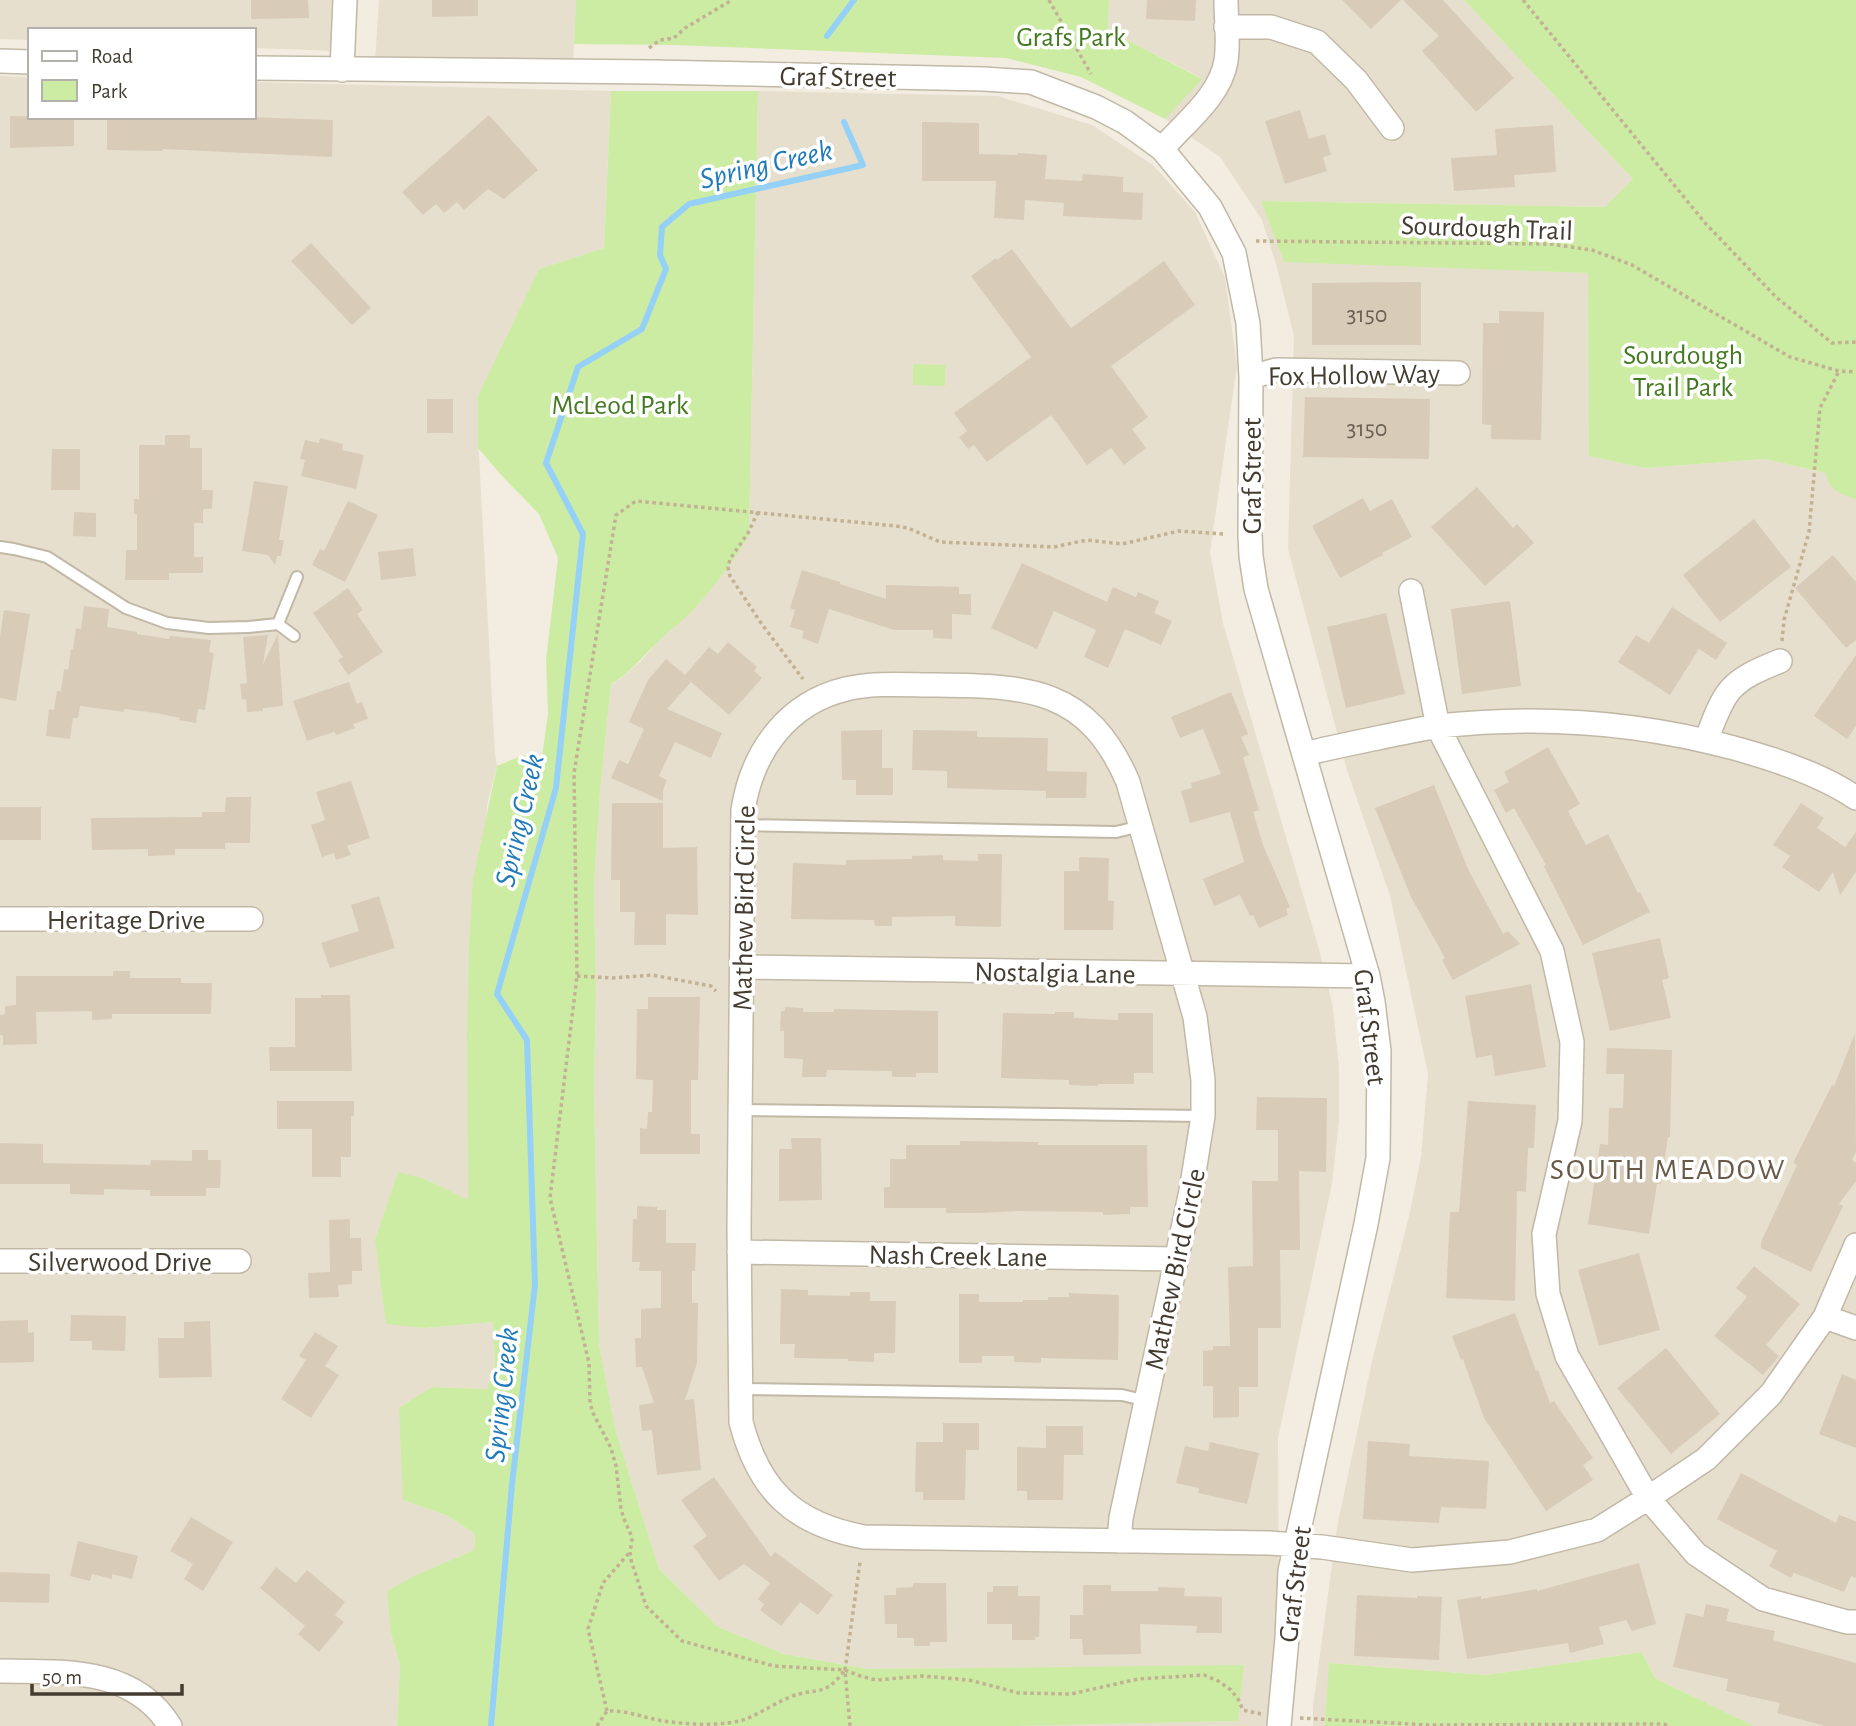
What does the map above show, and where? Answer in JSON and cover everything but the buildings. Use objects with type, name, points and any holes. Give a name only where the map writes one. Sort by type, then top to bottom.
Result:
[{"type":"street","points":[[342,70],[345,0]]},
{"type":"street","points":[[1162,149],[1198,111],[1216,87],[1226,62],[1226,0]]},
{"type":"street","points":[[1226,27],[1272,27],[1317,42],[1356,80],[1392,128]]},
{"type":"street","points":[[0,61],[28,62]]},
{"type":"street","name":"Graf Street","points":[[256,68],[667,72],[1031,82],[1096,107],[1125,122],[1162,149],[1210,207],[1234,253],[1248,323],[1251,377],[1251,556],[1256,589],[1368,976],[1379,1051],[1378,1158],[1290,1572],[1280,1721]]},
{"type":"street","name":"Fox Hollow Way","points":[[1251,377],[1276,370],[1458,373]]},
{"type":"street","points":[[1411,591],[1438,727],[1552,951],[1572,1042],[1570,1121],[1544,1234],[1548,1294],[1567,1356],[1648,1498],[1696,1554],[1763,1599],[1847,1622],[1856,1622]]},
{"type":"street","points":[[1706,741],[1730,690],[1748,675],[1780,661]]},
{"type":"street","name":"Mathew Bird Circle","points":[[1119,1541],[1121,1518],[1198,1156],[1203,1116],[1203,1080],[1195,1017],[1128,782],[1108,743],[1092,724],[1075,710],[1055,700],[1016,688],[868,685],[815,699],[772,736],[751,774],[746,791],[742,825],[739,1252],[741,1422],[747,1443],[756,1466],[781,1500],[819,1525],[864,1537],[1295,1545],[1412,1560],[1510,1552],[1597,1530],[1706,1459],[1770,1394],[1825,1317],[1856,1245]]},
{"type":"street","points":[[1304,754],[1438,727],[1562,721],[1636,727],[1706,741],[1761,756],[1839,786],[1856,798]]},
{"type":"street","name":"Heritage Drive","points":[[0,919],[251,919]]},
{"type":"street","name":"Nostalgia Lane","points":[[742,967],[1368,976]]},
{"type":"street","name":"Nash Creek Lane","points":[[739,1252],[1177,1259]]},
{"type":"street","name":"Silverwood Drive","points":[[0,1261],[239,1261]]},
{"type":"street","points":[[1825,1317],[1856,1328]]},
{"type":"street","points":[[0,1671],[66,1672],[103,1677],[133,1690],[162,1713],[170,1726]]},
{"type":"lane","points":[[0,547],[47,557],[126,608],[167,623],[209,628],[278,624],[294,636]]},
{"type":"lane","points":[[278,624],[297,577]]},
{"type":"lane","points":[[742,825],[1116,832],[1141,826]]},
{"type":"lane","points":[[740,1110],[1203,1116]]},
{"type":"lane","points":[[740,1389],[1122,1395],[1147,1401]]},
{"type":"path","points":[[649,48],[660,40],[674,38],[732,0]]},
{"type":"path","points":[[1049,0],[1091,74]]},
{"type":"path","points":[[1523,0],[1706,224],[1768,288],[1832,343],[1856,342]]},
{"type":"path","name":"Sourdough Trail","points":[[1256,241],[1550,244],[1592,250],[1632,265],[1790,357],[1839,371],[1856,372]]},
{"type":"path","points":[[1780,661],[1784,620],[1809,532],[1820,408],[1839,371]]},
{"type":"path","points":[[1223,534],[1179,531],[1122,544],[1087,540],[1054,547],[940,542],[908,528],[636,501],[617,515],[574,773],[577,976],[550,1198],[589,1363],[590,1403],[611,1448],[616,1466],[621,1509],[632,1540],[631,1560],[646,1606],[682,1641],[774,1666],[845,1670],[876,1680],[922,1675],[969,1679],[1019,1693],[1071,1694],[1138,1679],[1204,1675],[1231,1690],[1243,1710],[1280,1721],[1668,1726]]},
{"type":"path","points":[[758,512],[748,533],[730,559],[730,576],[803,679]]},
{"type":"path","points":[[577,976],[613,978],[652,975],[711,986],[716,991]]},
{"type":"path","points":[[597,1726],[607,1711],[588,1629],[603,1583],[630,1552]]},
{"type":"path","points":[[850,1726],[845,1670],[860,1562]]},
{"type":"path","points":[[607,1711],[670,1722],[721,1725],[744,1720],[792,1696],[819,1692],[834,1684],[845,1670]]},
{"type":"shaded area","points":[[0,0],[337,0],[336,51],[256,48],[256,28],[28,28],[28,40],[0,39]]},
{"type":"shaded area","points":[[379,0],[576,0],[573,64],[375,61]]},
{"type":"shaded area","points":[[1109,0],[1464,0],[1633,179],[1606,207],[1261,201],[1284,261],[1589,273],[1590,456],[1645,468],[1765,459],[1856,480],[1856,1726],[1754,1726],[1655,1678],[1642,1652],[1487,1675],[1330,1663],[1325,1726],[1313,1726],[1313,1706],[1337,1527],[1372,1361],[1409,1216],[1421,1157],[1428,1074],[1390,896],[1347,770],[1288,549],[1294,336],[1276,264],[1262,220],[1220,157],[1165,119],[1201,78],[1108,30]]},
{"type":"shaded area","points":[[0,76],[28,77],[28,119],[256,119],[256,82],[611,91],[604,248],[539,269],[478,436],[497,766],[487,805],[468,1201],[425,1179],[425,1328],[493,1322],[495,1364],[487,1389],[432,1387],[403,1500],[448,1516],[475,1534],[474,1550],[416,1575],[391,1634],[400,1665],[397,1726],[0,1726]]},
{"type":"shaded area","points":[[758,91],[998,96],[1092,125],[1153,165],[1195,212],[1225,278],[1237,366],[1210,552],[1223,623],[1319,949],[1333,1007],[1339,1068],[1339,1121],[1332,1184],[1278,1438],[1279,1625],[1272,1726],[1015,1726],[1238,1721],[1243,1666],[868,1669],[784,1654],[718,1627],[659,1569],[616,1432],[599,1345],[594,1089],[594,886],[600,791],[611,684],[641,661],[697,606],[749,535]]},
{"type":"green space","name":"Grafs Park","points":[[576,0],[1109,0],[1108,30],[1202,79],[1165,119],[1081,77],[1006,58],[674,45],[574,44]]},
{"type":"green space","name":"Sourdough Trail Park","points":[[1464,0],[1856,0],[1856,499],[1833,488],[1826,473],[1765,459],[1645,468],[1589,456],[1588,273],[1284,262],[1261,201],[1605,207],[1633,179]]},
{"type":"green space","name":"McLeod Park","points":[[611,91],[758,91],[749,536],[696,607],[629,671],[611,684],[600,791],[594,886],[594,1089],[599,1345],[616,1432],[659,1569],[718,1627],[784,1654],[868,1669],[1244,1665],[1238,1721],[1015,1726],[397,1726],[400,1665],[391,1634],[387,1591],[416,1575],[474,1550],[475,1534],[448,1516],[403,1500],[399,1408],[432,1387],[487,1389],[495,1364],[493,1322],[425,1328],[386,1324],[375,1240],[398,1172],[425,1179],[468,1200],[467,1032],[473,880],[497,766],[523,755],[542,757],[548,714],[546,660],[558,558],[539,514],[478,448],[478,396],[539,269],[604,248]]},
{"type":"green space","points":[[913,364],[945,365],[945,386],[913,385]]},
{"type":"green space","points":[[1642,1652],[1655,1678],[1754,1726],[1325,1726],[1329,1663],[1487,1675]]},
{"type":"waterway","name":"Spring Creek","points":[[827,36],[854,0]]},
{"type":"waterway","name":"Spring Creek","points":[[491,1726],[512,1484],[535,1285],[527,1040],[497,994],[556,788],[583,534],[546,463],[578,367],[642,329],[666,269],[660,255],[662,227],[689,204],[863,165],[844,122]]},
{"type":"district","name":"SOUTH MEADOW","points":[[1668,1169]]}]
